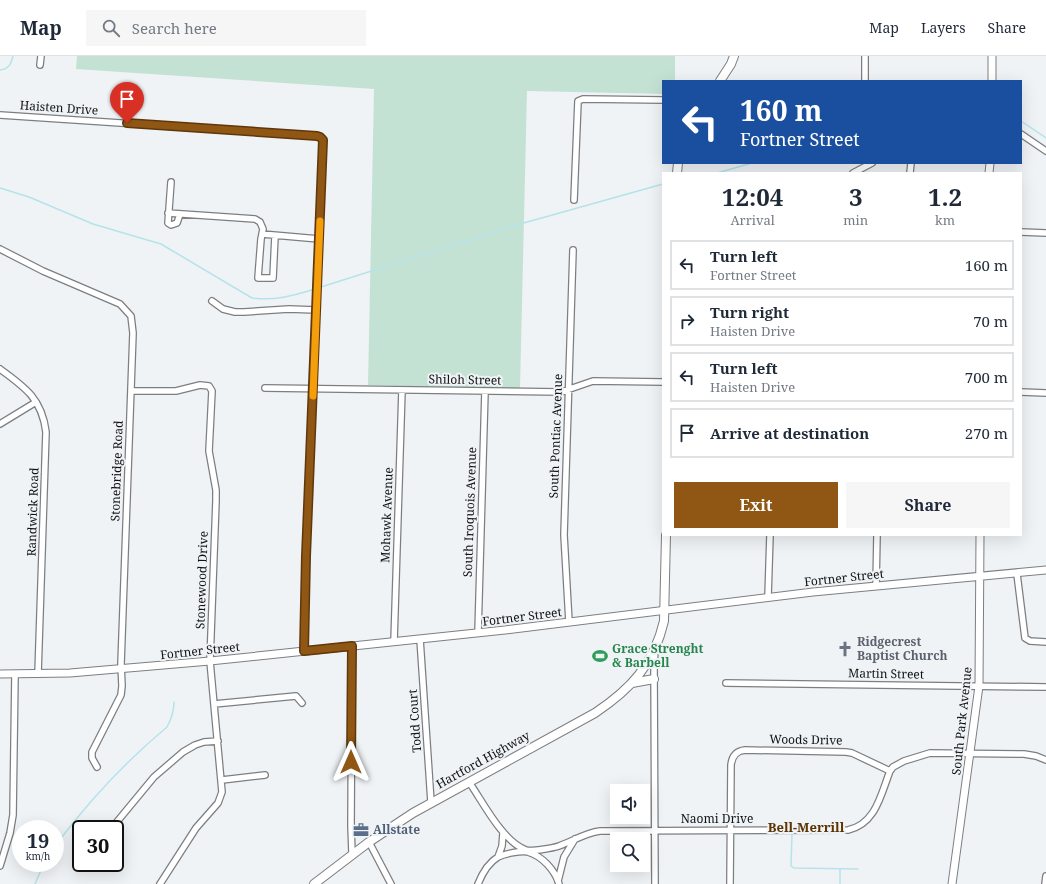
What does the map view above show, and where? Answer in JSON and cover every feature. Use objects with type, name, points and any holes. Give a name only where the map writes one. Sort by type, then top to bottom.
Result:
[{"type":"main road","points":[[721,80],[731,64],[734,56]]},
{"type":"main road","name":"Hartford Highway","points":[[314,884],[352,853],[431,802],[594,713],[617,697],[632,683],[655,650],[664,620],[666,536]]},
{"type":"main road","points":[[632,683],[654,679]]},
{"type":"street","points":[[40,65],[41,56]]},
{"type":"street","points":[[865,56],[865,80]]},
{"type":"street","points":[[992,56],[992,80]]},
{"type":"street","points":[[574,200],[578,102],[583,99],[662,100]]},
{"type":"street","name":"Haisten Drive","points":[[0,115],[319,136],[322,138],[306,556],[304,651]]},
{"type":"street","points":[[1022,135],[1046,151]]},
{"type":"street","points":[[855,172],[870,164]]},
{"type":"street","points":[[171,182],[168,223],[171,225],[178,223],[180,214]]},
{"type":"street","points":[[168,213],[257,219],[263,226],[258,278],[273,278],[275,236]]},
{"type":"street","points":[[1022,232],[1046,233]]},
{"type":"street","points":[[262,234],[319,239]]},
{"type":"street","name":"Stonebridge Road","points":[[0,249],[44,271],[114,301],[124,307],[131,316],[133,326],[122,686],[119,702],[92,752],[92,758],[97,766]]},
{"type":"street","name":"South Pontiac Avenue","points":[[569,622],[564,535],[573,250]]},
{"type":"street","points":[[212,301],[223,309],[244,312],[289,309],[316,310]]},
{"type":"street","name":"Randwick Road","points":[[0,369],[28,391],[36,402],[43,416],[46,432],[38,674]]},
{"type":"street","name":"Shiloh Street","points":[[264,388],[561,392],[593,381],[662,382]]},
{"type":"street","name":"Stonewood Drive","points":[[131,391],[176,391],[200,385],[209,386],[212,389],[209,451],[216,490],[216,501],[210,661],[222,792],[218,803],[196,828],[160,884]]},
{"type":"street","name":"Mohawk Avenue","points":[[394,642],[402,390]]},
{"type":"street","name":"South Iroquois Avenue","points":[[478,633],[485,391]]},
{"type":"street","points":[[1022,392],[1046,393]]},
{"type":"street","points":[[0,424],[36,402]]},
{"type":"street","points":[[768,597],[770,536]]},
{"type":"street","points":[[876,586],[877,536]]},
{"type":"street","name":"South Park Avenue","points":[[952,884],[979,686],[980,536]]},
{"type":"street","name":"Fortner Street","points":[[0,674],[38,674],[122,670],[478,633],[768,597],[1046,570]]},
{"type":"street","points":[[1017,574],[1025,638],[1030,641],[1046,642]]},
{"type":"street","name":"Todd Court","points":[[420,639],[431,802]]},
{"type":"street","points":[[352,646],[352,853]]},
{"type":"street","points":[[655,650],[655,884]]},
{"type":"street","points":[[0,866],[10,833],[13,815],[15,674]]},
{"type":"street","name":"Martin Street","points":[[726,683],[1046,687]]},
{"type":"street","points":[[214,704],[296,696],[302,703]]},
{"type":"street","points":[[118,820],[154,777],[183,752],[204,742],[218,741]]},
{"type":"street","name":"Woods Drive","points":[[730,830],[731,761],[734,754],[739,751],[846,752],[852,753],[890,771]]},
{"type":"street","points":[[890,771],[904,761],[926,754],[1030,754],[1046,760]]},
{"type":"street","name":"Naomi Drive","points":[[498,857],[508,853],[558,846],[586,834],[600,831],[854,829],[865,823],[873,814],[890,771]]},
{"type":"street","points":[[222,780],[265,775]]},
{"type":"street","points":[[469,782],[503,833],[512,842],[546,863],[554,873],[558,883]]},
{"type":"street","points":[[730,830],[730,884]]},
{"type":"street","points":[[478,884],[482,874],[498,857],[502,846],[503,833]]},
{"type":"street","points":[[558,883],[564,857],[575,839]]},
{"type":"street","points":[[369,842],[391,884]]},
{"type":"street","points":[[1045,884],[1046,876]]},
{"type":"green space","points":[[77,56],[675,56],[675,80],[662,80],[662,94],[527,91],[520,389],[368,385],[374,89],[76,69]]},
{"type":"waterway","points":[[0,70],[6,69],[9,66],[13,56]]},
{"type":"waterway","points":[[1022,122],[1046,138]]},
{"type":"waterway","points":[[720,172],[748,164]]},
{"type":"waterway","points":[[318,288],[513,226],[662,184]]},
{"type":"waterway","points":[[0,188],[29,197],[93,224],[161,244],[252,298],[268,299],[284,297],[315,289]]},
{"type":"waterway","points":[[64,835],[122,768],[167,727],[174,709],[174,702]]},
{"type":"waterway","points":[[792,833],[791,866],[794,868],[858,869]]},
{"type":"waterway","points":[[840,869],[840,884]]},
{"type":"waterway","points":[[35,884],[40,872]]},
{"type":"slow traffic","points":[[313,396],[320,221]]},
{"type":"place","name":"Ridgecrest Baptist Church","points":[[845,649]]},
{"type":"place","name":"Grace Strenght & Barbell","points":[[600,656]]},
{"type":"place","name":"Allstate","points":[[361,830]]},
{"type":"district","name":"Bell-Merrill","points":[[806,827]]},
{"type":"route","points":[[127,123],[319,136],[323,140],[306,556],[304,651],[352,646],[351,762]]}]
